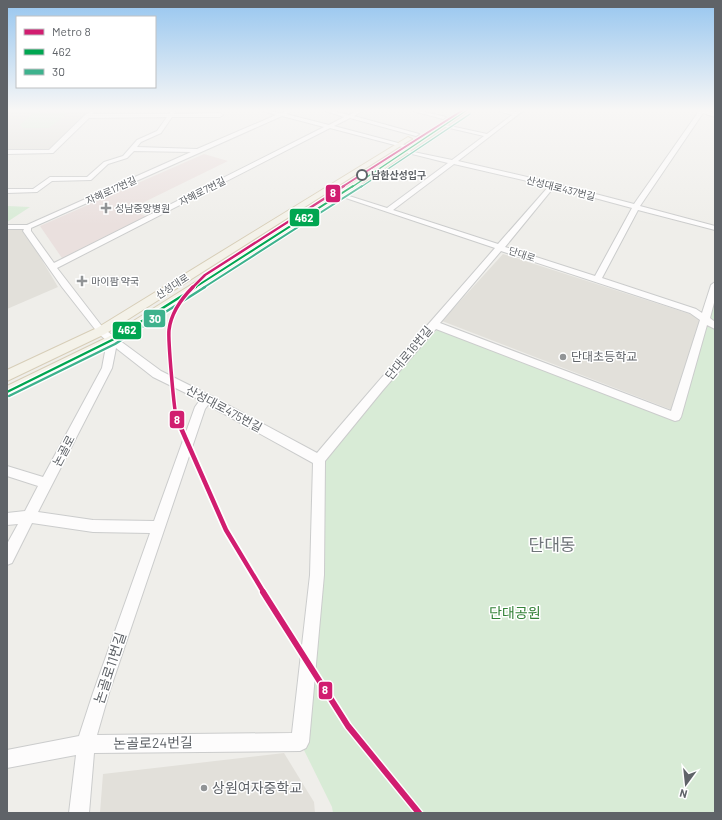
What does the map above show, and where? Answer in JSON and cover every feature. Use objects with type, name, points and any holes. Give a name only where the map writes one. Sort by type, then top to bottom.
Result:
[{"type":"main road","name":"산성대로","points":[[7,376],[101,331],[325,190],[404,148]]},
{"type":"main road","name":"산성대로","points":[[7,392],[112,340],[340,195],[405,148]]},
{"type":"street","points":[[7,152],[51,152],[55,148]]},
{"type":"street","name":"자혜로17번길","points":[[7,227],[28,227],[204,148]]},
{"type":"street","name":"자혜로7번길","points":[[53,267],[285,148]]},
{"type":"street","name":"산성대로437번길","points":[[406,148],[452,162],[553,185],[715,228]]},
{"type":"street","points":[[389,210],[469,148]]},
{"type":"street","points":[[597,278],[635,208],[675,148]]},
{"type":"street","points":[[7,191],[35,191],[50,179],[89,179],[106,163],[125,158],[133,149],[200,150]]},
{"type":"street","name":"단대로16번길","points":[[319,460],[499,246],[553,185]]},
{"type":"street","name":"단대로","points":[[325,190],[597,278],[693,311],[715,326]]},
{"type":"street","name":"산성대로475번길","points":[[28,227],[27,231],[53,267],[101,331],[112,340],[158,374],[319,460]]},
{"type":"street","points":[[433,324],[675,417],[715,285]]},
{"type":"street","name":"논골로","points":[[7,558],[107,368],[112,340]]},
{"type":"street","name":"논골로11번길","points":[[79,813],[86,744],[111,662],[200,406],[207,399]]},
{"type":"street","name":"논골로24번길","points":[[7,759],[86,744],[300,742],[318,575],[319,460]]},
{"type":"street","points":[[7,471],[47,483]]},
{"type":"street","points":[[7,519],[29,517],[93,526],[159,527]]},
{"type":"shaded area","points":[[7,148],[55,148],[51,152],[7,151]]},
{"type":"shaded area","name":"성남중앙병원","points":[[204,154],[228,161],[130,209],[149,218],[64,261],[40,226]]},
{"type":"shaded area","points":[[15,228],[24,230],[58,287],[7,309],[7,230]]},
{"type":"shaded area","points":[[503,254],[702,318],[672,410],[442,321]]},
{"type":"shaded area","name":"상원여자중학교","points":[[284,753],[314,802],[315,813],[100,813],[103,774]]},
{"type":"green space","points":[[7,206],[30,207],[7,222]]},
{"type":"green space","name":"단대공원","points":[[715,293],[715,813],[333,813],[332,807],[300,742],[319,460],[357,414],[438,329],[678,421],[699,333]]},
{"type":"metro line","name":"8","points":[[403,148],[205,275],[183,297],[174,313],[169,330],[176,417],[226,530],[271,605],[348,726],[419,813]]},
{"type":"transit line","name":"462","points":[[7,392],[112,340],[337,197],[410,148]]},
{"type":"transit line","name":"30","points":[[9,396],[115,344],[340,201],[419,148]]},
{"type":"place","name":"남한산성입구","points":[[362,175]]},
{"type":"place","name":"성남중앙병원","points":[[106,208]]},
{"type":"place","name":"마이팜 약국","points":[[82,281]]},
{"type":"place","name":"단대초등학교","points":[[563,357]]},
{"type":"place","name":"상원여자중학교","points":[[204,788]]},
{"type":"district","name":"단대동","points":[[552,545]]}]
